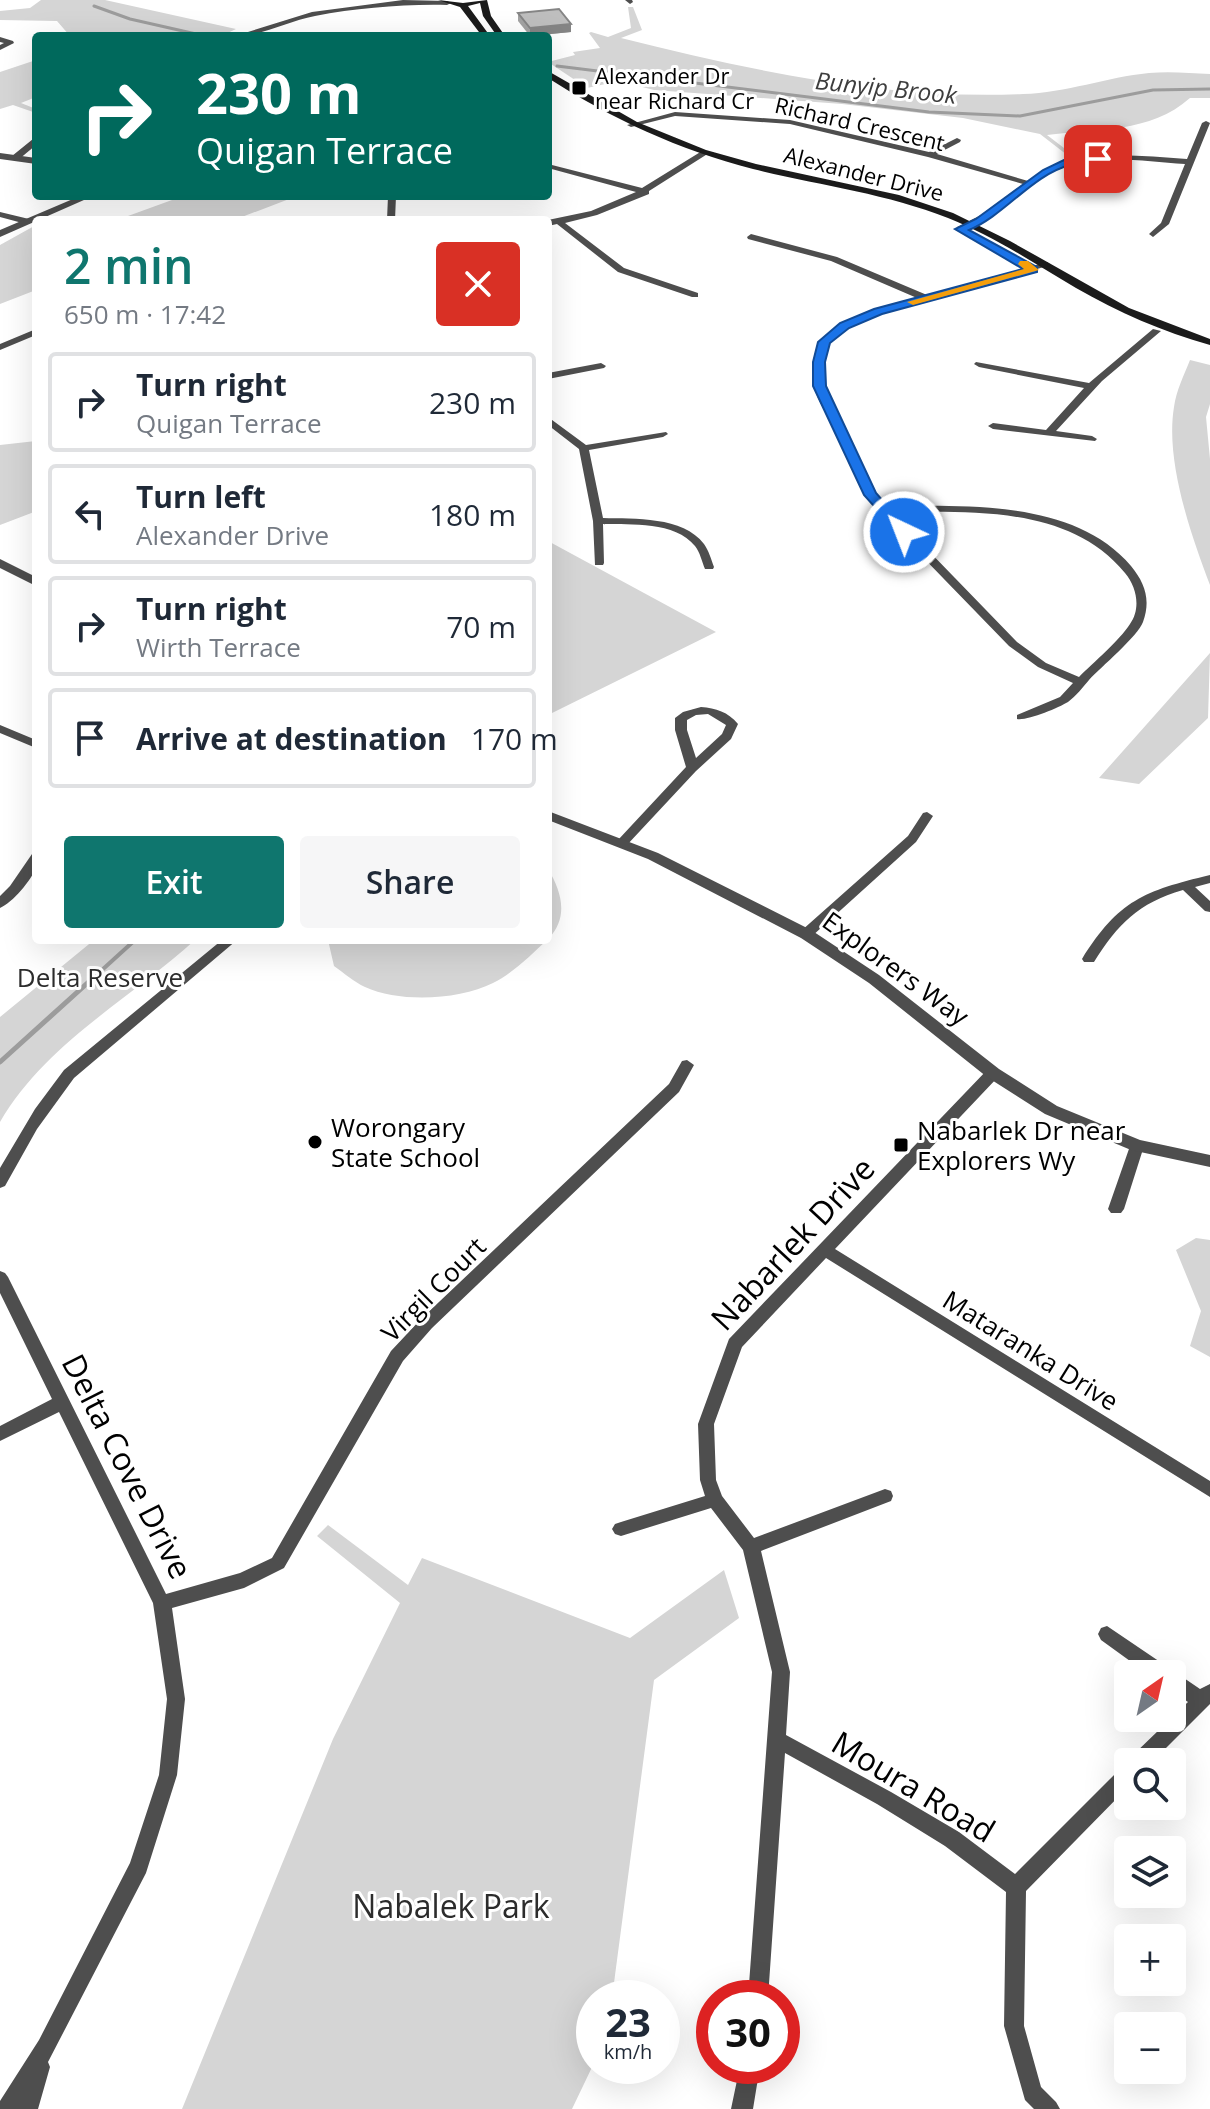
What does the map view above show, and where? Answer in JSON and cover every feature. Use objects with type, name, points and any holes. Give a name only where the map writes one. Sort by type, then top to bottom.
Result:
[{"type":"main road","points":[[444,1],[463,5],[483,0],[487,16],[498,32]]},
{"type":"main road","points":[[463,5],[483,32]]},
{"type":"main road","name":"Alexander Drive","points":[[552,76],[631,125],[700,156],[889,195],[972,224],[1111,303],[1210,342]]},
{"type":"main road","name":"Alexander Drive","points":[[552,88],[618,128],[700,156],[878,200],[960,229],[1091,303],[1156,331],[1210,349]]},
{"type":"street","points":[[252,32],[312,14],[418,1],[444,1]]},
{"type":"street","points":[[0,39],[10,43],[0,48]]},
{"type":"street","name":"Richard Crescent","points":[[631,125],[675,114],[776,120],[930,155],[1031,184]]},
{"type":"street","points":[[1153,234],[1165,224],[1206,123]]},
{"type":"street","points":[[930,155],[957,140]]},
{"type":"street","points":[[15,158],[32,144]]},
{"type":"street","points":[[0,156],[32,160]]},
{"type":"street","points":[[553,222],[597,214],[646,192],[700,156]]},
{"type":"street","points":[[960,229],[1068,162],[1120,158],[1189,162]]},
{"type":"street","points":[[552,167],[646,192]]},
{"type":"street","points":[[38,216],[78,200]]},
{"type":"street","points":[[0,214],[26,221]]},
{"type":"street","points":[[0,234],[32,219]]},
{"type":"street","points":[[553,222],[621,270],[695,295]]},
{"type":"street","points":[[751,237],[834,259],[926,298]]},
{"type":"street","points":[[1047,265],[878,311],[845,326],[824,342],[819,362],[819,386],[870,495],[882,509],[1013,644],[1042,665],[1080,682]]},
{"type":"street","points":[[1049,433],[1088,386],[1156,331]]},
{"type":"street","points":[[0,347],[32,334]]},
{"type":"street","points":[[979,364],[1088,386]]},
{"type":"street","points":[[552,375],[601,366]]},
{"type":"street","points":[[552,423],[584,448],[598,521],[599,563]]},
{"type":"street","points":[[993,426],[1092,439]]},
{"type":"street","points":[[584,448],[663,434]]},
{"type":"street","points":[[882,509],[976,509],[1028,514],[1075,531],[1115,554],[1135,578],[1143,599],[1137,624],[1064,699],[1021,717]]},
{"type":"street","points":[[598,521],[656,524],[679,532],[699,544],[709,567]]},
{"type":"street","points":[[2,567],[32,580]]},
{"type":"street","points":[[622,843],[692,768],[727,736],[732,724],[728,719],[695,710],[681,718],[680,731],[689,749],[692,768]]},
{"type":"street","points":[[0,729],[32,742]]},
{"type":"street","points":[[806,934],[912,839],[927,816]]},
{"type":"street","name":"Explorers Way","points":[[552,817],[622,843],[806,934],[874,979],[993,1073],[1069,1120],[1137,1146],[1210,1161]]},
{"type":"street","points":[[0,904],[15,889],[32,863]]},
{"type":"street","points":[[1089,959],[1105,932],[1136,902],[1210,879]]},
{"type":"street","points":[[0,883],[15,889]]},
{"type":"street","points":[[1185,885],[1210,908]]},
{"type":"street","points":[[0,1182],[21,1141],[69,1074],[225,944]]},
{"type":"street","name":"Virgil Court","points":[[162,1603],[244,1580],[278,1563],[397,1356],[674,1088],[687,1065]]},
{"type":"street","name":"Nabarlek Drive","points":[[759,1980],[781,1672],[751,1547],[715,1500],[708,1480],[706,1424],[735,1344],[827,1251],[993,1073]]},
{"type":"street","points":[[1116,1209],[1137,1146]]},
{"type":"street","name":"Mataranka Drive","points":[[827,1251],[1210,1490]]},
{"type":"street","name":"Delta Cove Drive","points":[[0,1277],[162,1603],[176,1699],[168,1775],[139,1866],[46,2047],[7,2109]]},
{"type":"street","points":[[0,1434],[60,1403]]},
{"type":"street","points":[[751,1547],[885,1496]]},
{"type":"street","points":[[621,1529],[715,1500]]},
{"type":"street","points":[[1107,1634],[1143,1660]]},
{"type":"street","points":[[1153,1748],[1205,1696],[1186,1687]]},
{"type":"street","name":"Moura Road","points":[[778,1740],[952,1839],[1016,1887]]},
{"type":"street","points":[[1049,2109],[1032,2093],[1014,2026],[1016,1887],[1114,1788]]},
{"type":"street","name":"Delta Cove Drive","points":[[27,2109],[46,2047]]},
{"type":"street","points":[[742,2109],[747,2084]]},
{"type":"green space","points":[[41,0],[105,0],[236,29],[230,32],[67,32],[57,21],[0,20],[0,11],[30,8]]},
{"type":"green space","points":[[628,7],[633,7],[642,30],[621,38],[770,72],[871,88],[972,95],[1023,94],[1157,72],[1210,74],[1210,98],[1190,98],[1158,118],[1140,124],[1047,135],[1077,158],[1071,158],[1040,134],[963,118],[842,104],[654,90],[619,81],[587,88],[552,65],[552,61],[575,55],[573,52],[600,48],[591,32],[608,37],[631,28]]},
{"type":"green space","points":[[32,61],[32,99],[21,103],[32,107],[32,112],[13,105],[0,109],[0,72]]},
{"type":"green space","points":[[172,200],[286,200],[244,216],[128,216]]},
{"type":"green space","points":[[32,227],[32,292],[0,304],[0,245]]},
{"type":"green space","points":[[1190,360],[1210,365],[1210,404],[1206,417],[1210,459],[1210,585],[1188,521],[1173,451],[1175,401]]},
{"type":"green space","points":[[32,441],[32,513],[0,525],[0,445]]},
{"type":"green space","points":[[552,543],[716,632],[552,713]]},
{"type":"green space","points":[[1210,653],[1208,718],[1139,784],[1099,778]]},
{"type":"green space","points":[[552,877],[561,905],[552,934]]},
{"type":"green space","name":"Delta Reserve","points":[[89,944],[190,944],[65,1046],[19,1094],[0,1122],[0,1017]]},
{"type":"green space","points":[[329,944],[543,944],[515,969],[493,983],[447,996],[395,996],[379,992],[361,985],[334,966]]},
{"type":"green space","points":[[1196,1238],[1210,1240],[1210,1357],[1190,1346],[1201,1311],[1176,1250]]},
{"type":"green space","name":"Nabalek Park","points":[[328,1525],[408,1585],[422,1558],[630,1638],[724,1570],[739,1618],[654,1680],[614,1980],[576,1980],[576,2084],[584,2084],[572,2109],[182,2109],[333,1739],[400,1603],[317,1536]]},
{"type":"building","points":[[559,9],[571,24],[530,28],[518,13]]},
{"type":"waterway","name":"Bunyip Brook","points":[[94,6],[130,19],[187,32]]},
{"type":"waterway","name":"Bunyip Brook","points":[[557,66],[929,112],[1020,116],[1153,90],[1210,89]]},
{"type":"waterway","points":[[91,980],[131,944]]},
{"type":"waterway","points":[[0,1062],[93,978]]},
{"type":"slow traffic","points":[[913,302],[1033,270],[1024,264]]},
{"type":"place","name":"Alexander Dr near Richard Cr","points":[[579,88]]},
{"type":"place","name":"Worongary State School","points":[[315,1142]]},
{"type":"place","name":"Nabarlek Dr near Explorers Wy","points":[[901,1145]]},
{"type":"route","points":[[904,532],[870,495],[819,386],[819,362],[824,342],[845,326],[878,311],[1033,270],[960,229],[980,221],[1047,172],[1068,162],[1098,159]]}]
